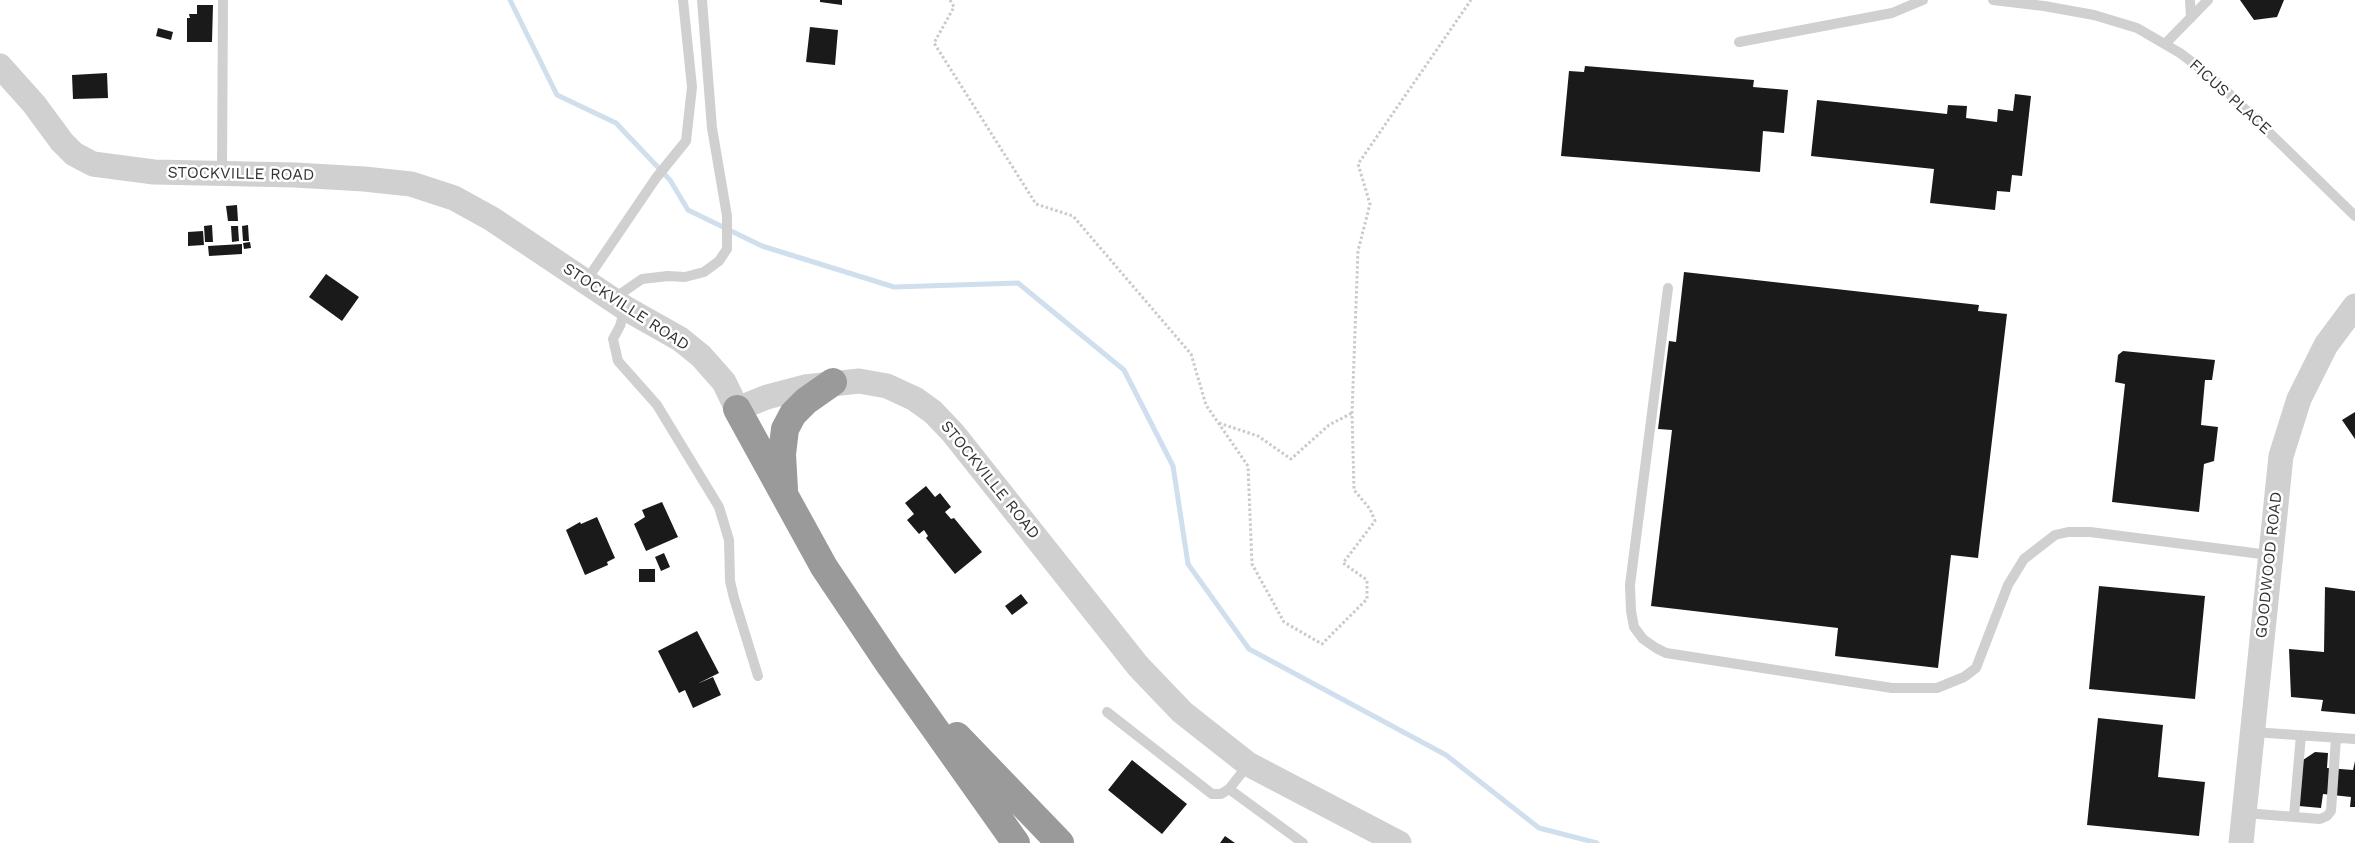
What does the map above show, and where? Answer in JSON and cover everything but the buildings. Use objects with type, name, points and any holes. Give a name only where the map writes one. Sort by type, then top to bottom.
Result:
[{"type":"highway","points":[[784,496],[782,454],[785,429],[793,414],[806,401],[833,382]]},
{"type":"highway","points":[[737,409],[824,567],[889,664],[1016,843]]},
{"type":"highway","points":[[889,664],[1060,843]]},
{"type":"street","name":"STOCKVILLE ROAD","points":[[0,66],[34,104],[62,142],[74,154],[93,164],[154,172],[295,175],[411,184],[454,198],[492,218],[618,304],[680,339],[701,356],[724,382],[737,409],[785,392],[833,382],[858,381],[887,386],[915,399],[933,412],[953,432],[1138,666],[1182,712],[1248,764],[1399,843]]},
{"type":"street","name":"GOODWOOD ROAD","points":[[2241,843],[2269,555],[2281,456],[2299,399],[2326,345],[2355,306]]},
{"type":"lane","points":[[222,174],[223,0]]},
{"type":"lane","points":[[585,282],[656,178],[686,141],[692,87],[683,0]]},
{"type":"lane","points":[[702,0],[712,128],[727,216],[727,249],[719,261],[704,272],[686,277],[668,276],[642,279],[618,304],[620,326],[613,339],[618,361],[657,405],[719,507],[730,540],[730,581],[758,676]]},
{"type":"lane","points":[[1739,42],[1892,13],[1923,0]]},
{"type":"lane","name":"FICUS PLACE","points":[[1993,0],[2044,6],[2094,16],[2137,28],[2165,44],[2213,78],[2355,216]]},
{"type":"lane","points":[[2190,0],[2190,18]]},
{"type":"lane","points":[[2165,44],[2208,0]]},
{"type":"lane","points":[[1668,288],[1630,585],[1634,627],[1643,639],[1661,651],[1892,688],[1936,688],[1964,677],[1976,668],[2008,585],[2024,559],[2055,535],[2068,532],[2090,532],[2269,555]]},
{"type":"lane","points":[[1107,712],[1212,794],[1221,794],[1229,789],[1248,764]]},
{"type":"lane","points":[[2253,732],[2355,739]]},
{"type":"lane","points":[[2294,816],[2301,735]]},
{"type":"lane","points":[[2244,812],[2320,818],[2331,811],[2336,738]]},
{"type":"lane","points":[[1229,789],[1303,843]]},
{"type":"path","points":[[950,0],[954,7],[934,43],[1036,204],[1073,216],[1191,354],[1206,405],[1248,466],[1252,564],[1284,622],[1322,644],[1367,599],[1367,580],[1343,563],[1375,521],[1370,508],[1354,490],[1352,413],[1358,251],[1370,204],[1358,164],[1471,0]]},
{"type":"path","points":[[1218,423],[1258,436],[1291,459],[1329,425],[1352,413]]},
{"type":"waterway","points":[[510,0],[557,95],[616,123],[670,180],[688,210],[762,246],[894,287],[1018,283],[1124,370],[1173,466],[1188,564],[1249,649],[1446,755],[1539,828],[1597,843]]}]
